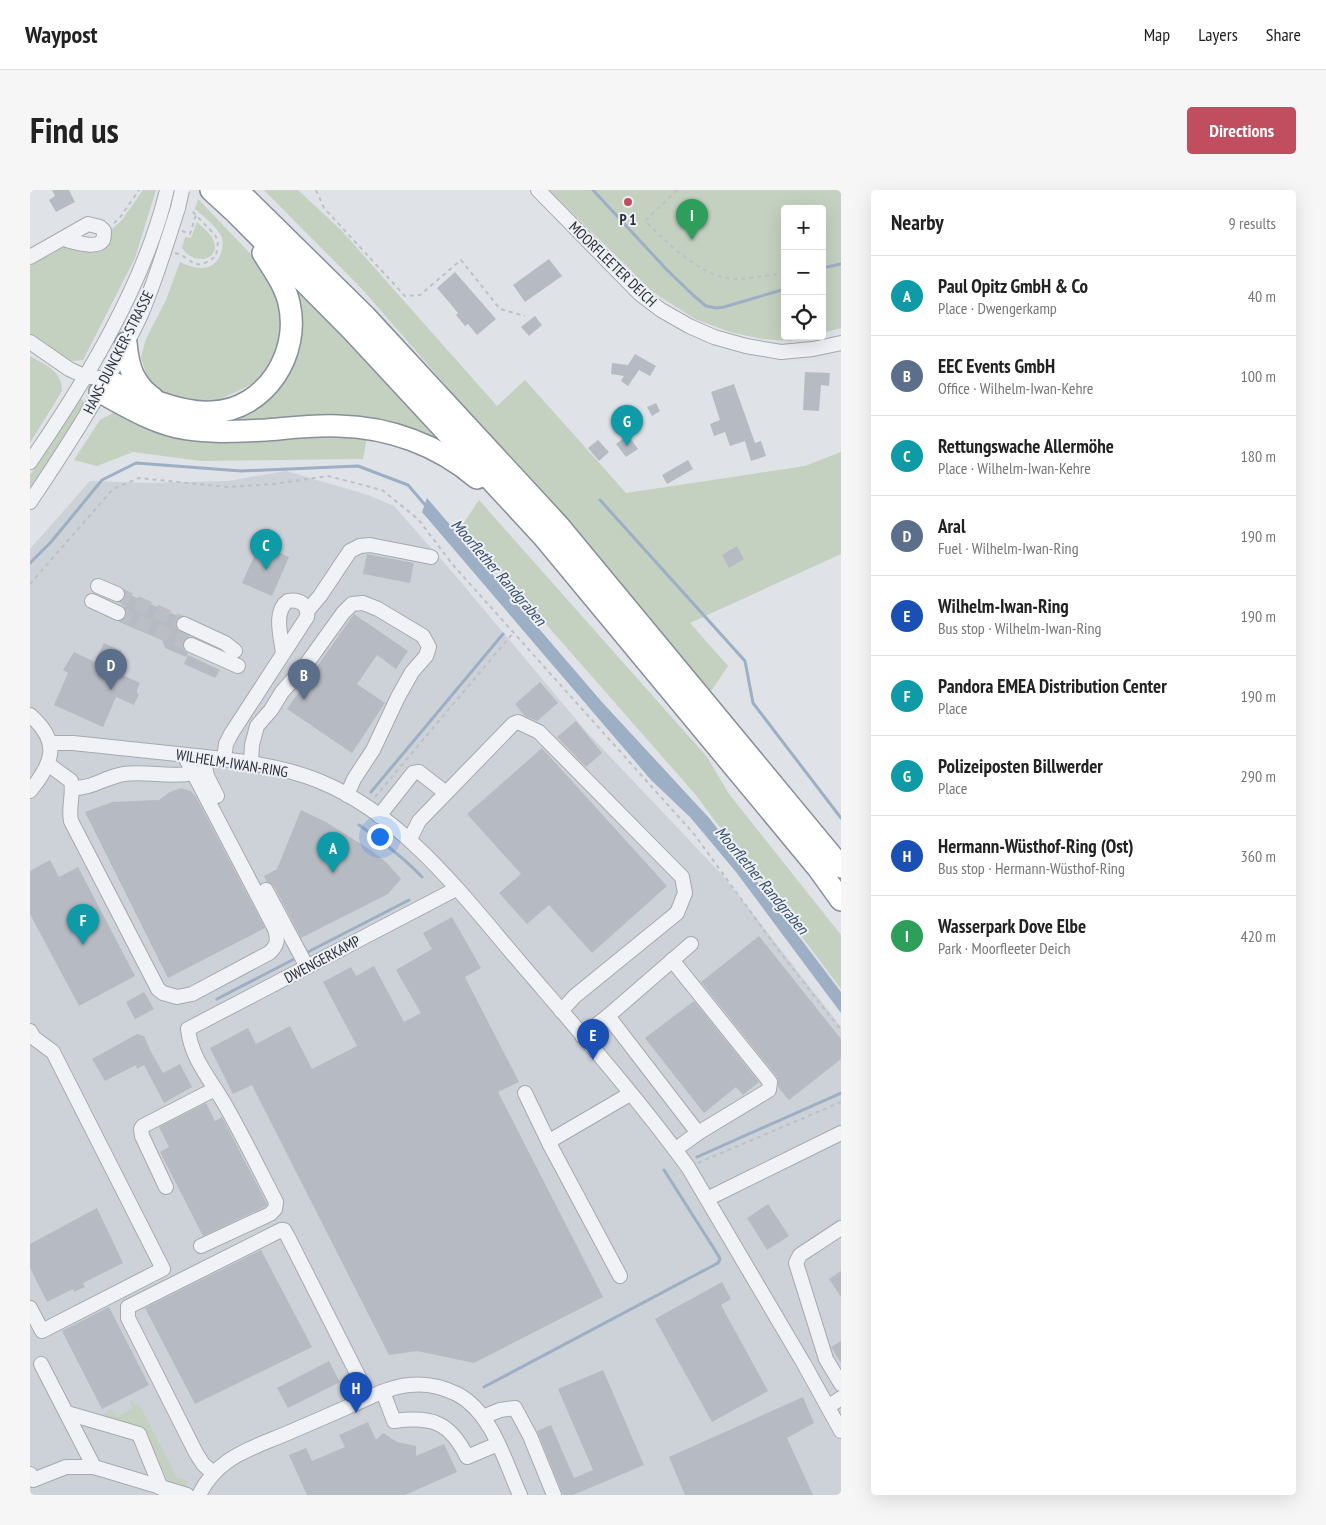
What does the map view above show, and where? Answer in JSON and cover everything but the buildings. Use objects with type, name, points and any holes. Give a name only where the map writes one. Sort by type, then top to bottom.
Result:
[{"type":"highway","points":[[211,190],[353,331],[543,536],[818,868],[841,900]]},
{"type":"highway","points":[[237,190],[366,317],[558,525],[841,867]]},
{"type":"highway","points":[[104,385],[194,412],[213,412],[233,408],[250,400],[264,389],[277,374],[286,355],[291,338],[292,320],[286,293],[275,272],[236,213]]},
{"type":"highway","points":[[126,343],[128,362],[133,378],[142,389],[157,401]]},
{"type":"highway","points":[[104,385],[143,415],[162,423],[186,429],[223,432],[337,426],[377,429],[394,434],[434,449],[469,471],[543,536]]},
{"type":"street","name":"HANS-DUNCKER-STRASSE","points":[[30,502],[85,418],[126,343],[150,291],[184,208],[182,190]]},
{"type":"street","name":"MOORFLEETER DEICH","points":[[538,190],[640,294],[661,310],[689,326],[714,337],[738,344],[781,352],[813,349],[841,343]]},
{"type":"street","name":"HANS-DUNCKER-STRASSE","points":[[30,462],[84,376],[120,311],[145,258],[166,193]]},
{"type":"street","points":[[30,256],[88,224],[100,227],[104,231],[103,240],[98,244],[90,245],[63,239]]},
{"type":"street","points":[[30,342],[69,369],[104,385]]},
{"type":"street","points":[[224,759],[226,744],[231,734],[307,618],[308,610],[320,596],[350,551],[356,547],[370,545],[431,557]]},
{"type":"street","points":[[98,586],[116,594]]},
{"type":"street","points":[[283,653],[280,613],[283,605],[288,601],[296,600],[308,610]]},
{"type":"street","points":[[92,601],[118,613]]},
{"type":"street","points":[[252,763],[252,745],[257,726],[271,710],[282,692],[305,666],[343,613],[352,604],[363,602],[423,636],[429,646],[426,656],[412,672],[398,696],[350,790]]},
{"type":"street","points":[[184,624],[225,643],[236,651]]},
{"type":"street","points":[[191,645],[238,666]]},
{"type":"street","points":[[30,715],[45,732],[51,743],[48,764],[41,778],[30,791]]},
{"type":"street","points":[[410,840],[419,821],[513,724],[518,722],[539,732],[682,877],[685,893],[677,913],[575,996],[561,1011]]},
{"type":"street","name":"WILHELM-IWAN-RING","points":[[51,743],[73,743],[252,763],[291,772],[350,790],[383,811],[456,889],[676,1149],[707,1199],[841,1431]]},
{"type":"street","points":[[48,764],[71,781],[71,821],[158,989],[163,993],[176,997],[192,994],[269,953],[278,940],[275,929],[184,755]]},
{"type":"street","points":[[203,757],[207,776],[246,854],[303,960]]},
{"type":"street","points":[[383,811],[412,773],[419,772],[446,793]]},
{"type":"street","points":[[72,788],[84,788],[107,778],[124,774],[142,773],[183,776],[194,774]]},
{"type":"street","name":"DWENGERKAMP","points":[[215,1089],[193,1052],[189,1041],[188,1029],[303,960],[456,889]]},
{"type":"street","points":[[582,1036],[691,944]]},
{"type":"street","points":[[672,960],[770,1082],[769,1090],[698,1133],[676,1149]]},
{"type":"street","points":[[608,1016],[698,1133]]},
{"type":"street","points":[[30,1031],[34,1038],[53,1052],[163,1269],[42,1331],[30,1308]]},
{"type":"street","points":[[166,1187],[142,1136],[141,1129],[143,1126],[215,1089],[241,1133],[276,1205],[270,1214],[201,1246]]},
{"type":"street","points":[[525,1093],[550,1145],[620,1276]]},
{"type":"street","points":[[550,1145],[553,1139],[630,1094]]},
{"type":"street","points":[[707,1199],[841,1133]]},
{"type":"street","points":[[841,1228],[800,1255],[796,1263],[826,1359],[841,1384]]},
{"type":"street","points":[[213,1473],[203,1464],[196,1453],[128,1318],[128,1307],[281,1230],[284,1230],[290,1239],[369,1397]]},
{"type":"street","points":[[41,1364],[94,1467]]},
{"type":"street","points":[[199,1495],[213,1473],[239,1455],[369,1397],[412,1384],[439,1387],[470,1402],[483,1417],[498,1444],[520,1495]]},
{"type":"street","points":[[382,1392],[394,1421],[420,1419],[440,1425],[457,1438],[467,1457],[498,1444]]},
{"type":"street","points":[[828,1407],[841,1398]]},
{"type":"street","points":[[483,1417],[500,1410],[514,1408],[519,1413],[554,1495]]},
{"type":"street","points":[[67,1413],[139,1434],[161,1488]]},
{"type":"street","points":[[30,1474],[33,1480],[66,1467],[94,1467],[187,1495]]},
{"type":"path","points":[[104,231],[119,219],[139,190]]},
{"type":"path","points":[[316,190],[324,208],[405,296],[420,295],[461,260],[500,309],[525,316]]},
{"type":"path","points":[[677,190],[645,221],[680,254],[720,276],[737,279],[781,274]]},
{"type":"path","points":[[175,253],[181,254],[190,262],[199,264],[208,262],[216,256],[218,242],[215,235],[196,215],[184,208]]},
{"type":"path","points":[[181,231],[190,234],[196,215]]},
{"type":"path","points":[[30,584],[113,489],[139,478],[227,487],[274,484],[328,476],[382,490],[418,519],[453,565],[694,834],[782,955],[841,1030]]},
{"type":"path","points":[[371,802],[513,632]]},
{"type":"path","points":[[350,790],[383,811]]},
{"type":"path","points":[[701,1169],[697,1163],[841,1102]]},
{"type":"shaded area","points":[[286,471],[368,495],[394,506],[460,581],[584,729],[725,878],[841,1027],[841,1495],[30,1495],[30,549],[90,481],[147,483],[228,481]]},
{"type":"green space","points":[[143,190],[156,190],[135,258],[83,360],[72,361],[30,335],[30,266],[65,246],[90,252],[105,243],[109,232],[122,220]]},
{"type":"green space","points":[[264,190],[298,190],[342,231],[497,406],[525,380],[626,493],[805,466],[841,452],[841,554],[690,623],[728,666],[711,691],[363,290]]},
{"type":"green space","points":[[549,190],[841,190],[841,328],[826,332],[826,205],[781,205],[781,340],[793,340],[790,341],[762,339],[730,332],[695,319],[653,292]]},
{"type":"green space","points":[[198,199],[268,272],[282,308],[282,337],[273,360],[259,381],[212,403],[165,393],[148,380],[141,357],[146,339],[166,300],[180,262],[200,268],[211,266],[219,257],[222,237],[212,224],[195,209]]},
{"type":"green space","points":[[197,222],[212,237],[215,246],[211,256],[200,259],[187,254],[182,248],[185,237],[191,238]]},
{"type":"green space","points":[[290,279],[447,443],[378,420],[222,423],[257,408],[274,394],[293,367],[301,346],[302,328],[299,307]]},
{"type":"green space","points":[[30,356],[47,365],[56,373],[62,391],[30,443]]},
{"type":"green space","points":[[81,398],[85,404],[30,490],[30,475]]},
{"type":"green space","points":[[117,411],[219,440],[367,437],[363,459],[201,461],[133,452],[97,466],[74,460],[100,420]]},
{"type":"green space","points":[[479,500],[707,757],[729,794],[841,935],[841,989],[695,794],[461,527]]},
{"type":"green space","points":[[132,1400],[135,1405],[139,1404],[175,1474],[178,1478],[188,1481],[186,1487],[170,1482],[143,1432],[104,1418],[103,1414],[111,1409],[117,1417],[133,1408],[130,1401]]},
{"type":"water","points":[[427,498],[601,701],[710,819],[841,992],[841,1013],[736,872],[690,817],[651,780],[422,512]]},
{"type":"waterway","points":[[593,190],[667,270],[706,306],[724,307],[781,290]]},
{"type":"waterway","points":[[826,267],[841,264]]},
{"type":"waterway","name":"Moorflether Randgraben","points":[[30,563],[51,542],[102,480],[136,463],[241,471],[358,466],[408,485],[426,506]]},
{"type":"waterway","points":[[600,500],[745,661],[753,703],[841,818]]},
{"type":"waterway","points":[[371,792],[503,634]]},
{"type":"waterway","points":[[359,825],[392,850],[422,877]]},
{"type":"waterway","points":[[304,954],[409,900]]},
{"type":"waterway","points":[[217,999],[298,957]]},
{"type":"waterway","points":[[697,1157],[841,1093]]},
{"type":"waterway","points":[[484,1387],[718,1263],[720,1259],[718,1255],[664,1170]]},
{"type":"tunnel","points":[[117,594],[184,624]]},
{"type":"tunnel","points":[[118,613],[191,645]]},
{"type":"place","name":"P 1","points":[[628,202]]},
{"type":"place","name":"Wasserpark Dove Elbe","points":[[692,240]]},
{"type":"place","name":"Polizeiposten Billwerder","points":[[627,446]]},
{"type":"place","name":"Rettungswache Allermöhe","points":[[266,570]]},
{"type":"place","name":"Aral","points":[[111,690]]},
{"type":"place","name":"EEC Events GmbH","points":[[304,700]]},
{"type":"place","name":"Paul Opitz GmbH & Co","points":[[333,873]]},
{"type":"place","name":"Pandora EMEA Distribution Center","points":[[83,945]]},
{"type":"place","name":"Wilhelm-Iwan-Ring","points":[[593,1060]]},
{"type":"place","name":"Hermann-Wüsthof-Ring (Ost)","points":[[356,1413]]}]
